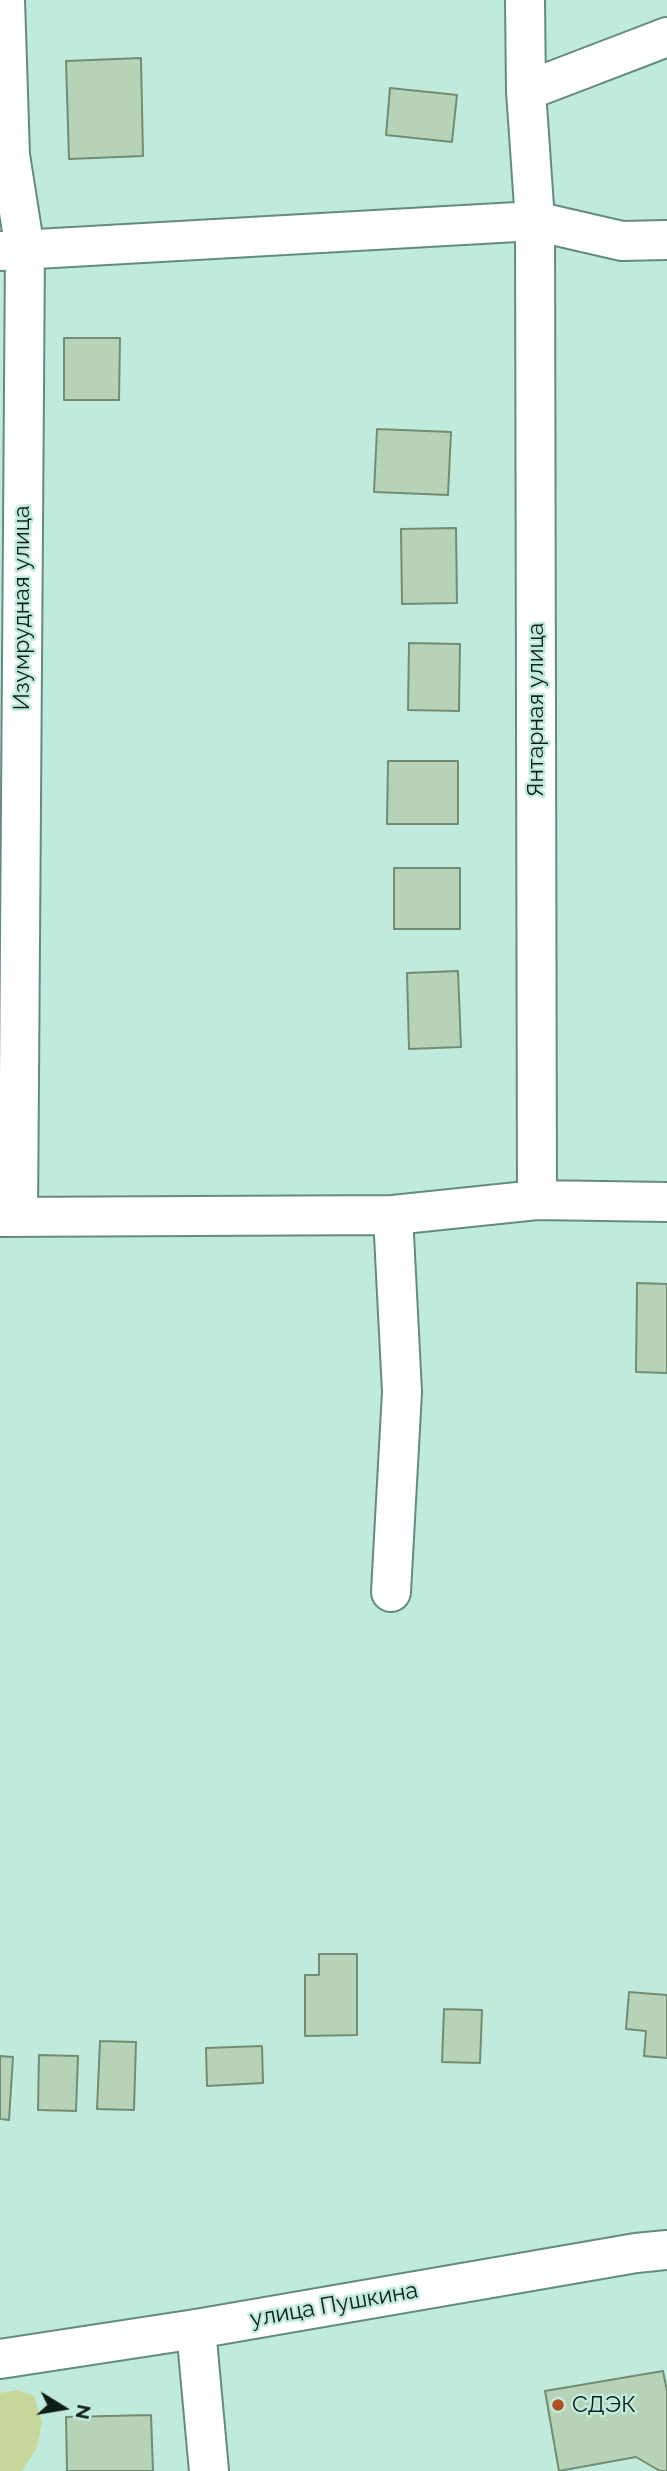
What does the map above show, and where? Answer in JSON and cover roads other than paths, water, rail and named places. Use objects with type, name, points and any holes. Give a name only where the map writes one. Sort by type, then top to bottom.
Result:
[{"type":"street","name":"Изумрудная улица","points":[[5,0],[13,251],[9,1217]]},
{"type":"street","name":"Янтарная улица","points":[[525,0],[526,91],[535,221],[537,1200]]},
{"type":"street","points":[[526,91],[667,37]]},
{"type":"street","points":[[13,251],[535,221],[622,241],[667,240]]},
{"type":"street","points":[[9,1217],[393,1215],[537,1200],[667,1202]]},
{"type":"street","points":[[391,1592],[402,1392],[393,1215]]},
{"type":"street","name":"улица Пушкина","points":[[0,2359],[667,2250]]},
{"type":"street","points":[[196,2329],[209,2471]]},
{"type":"place","name":"СДЭК","points":[[558,2405]]}]
